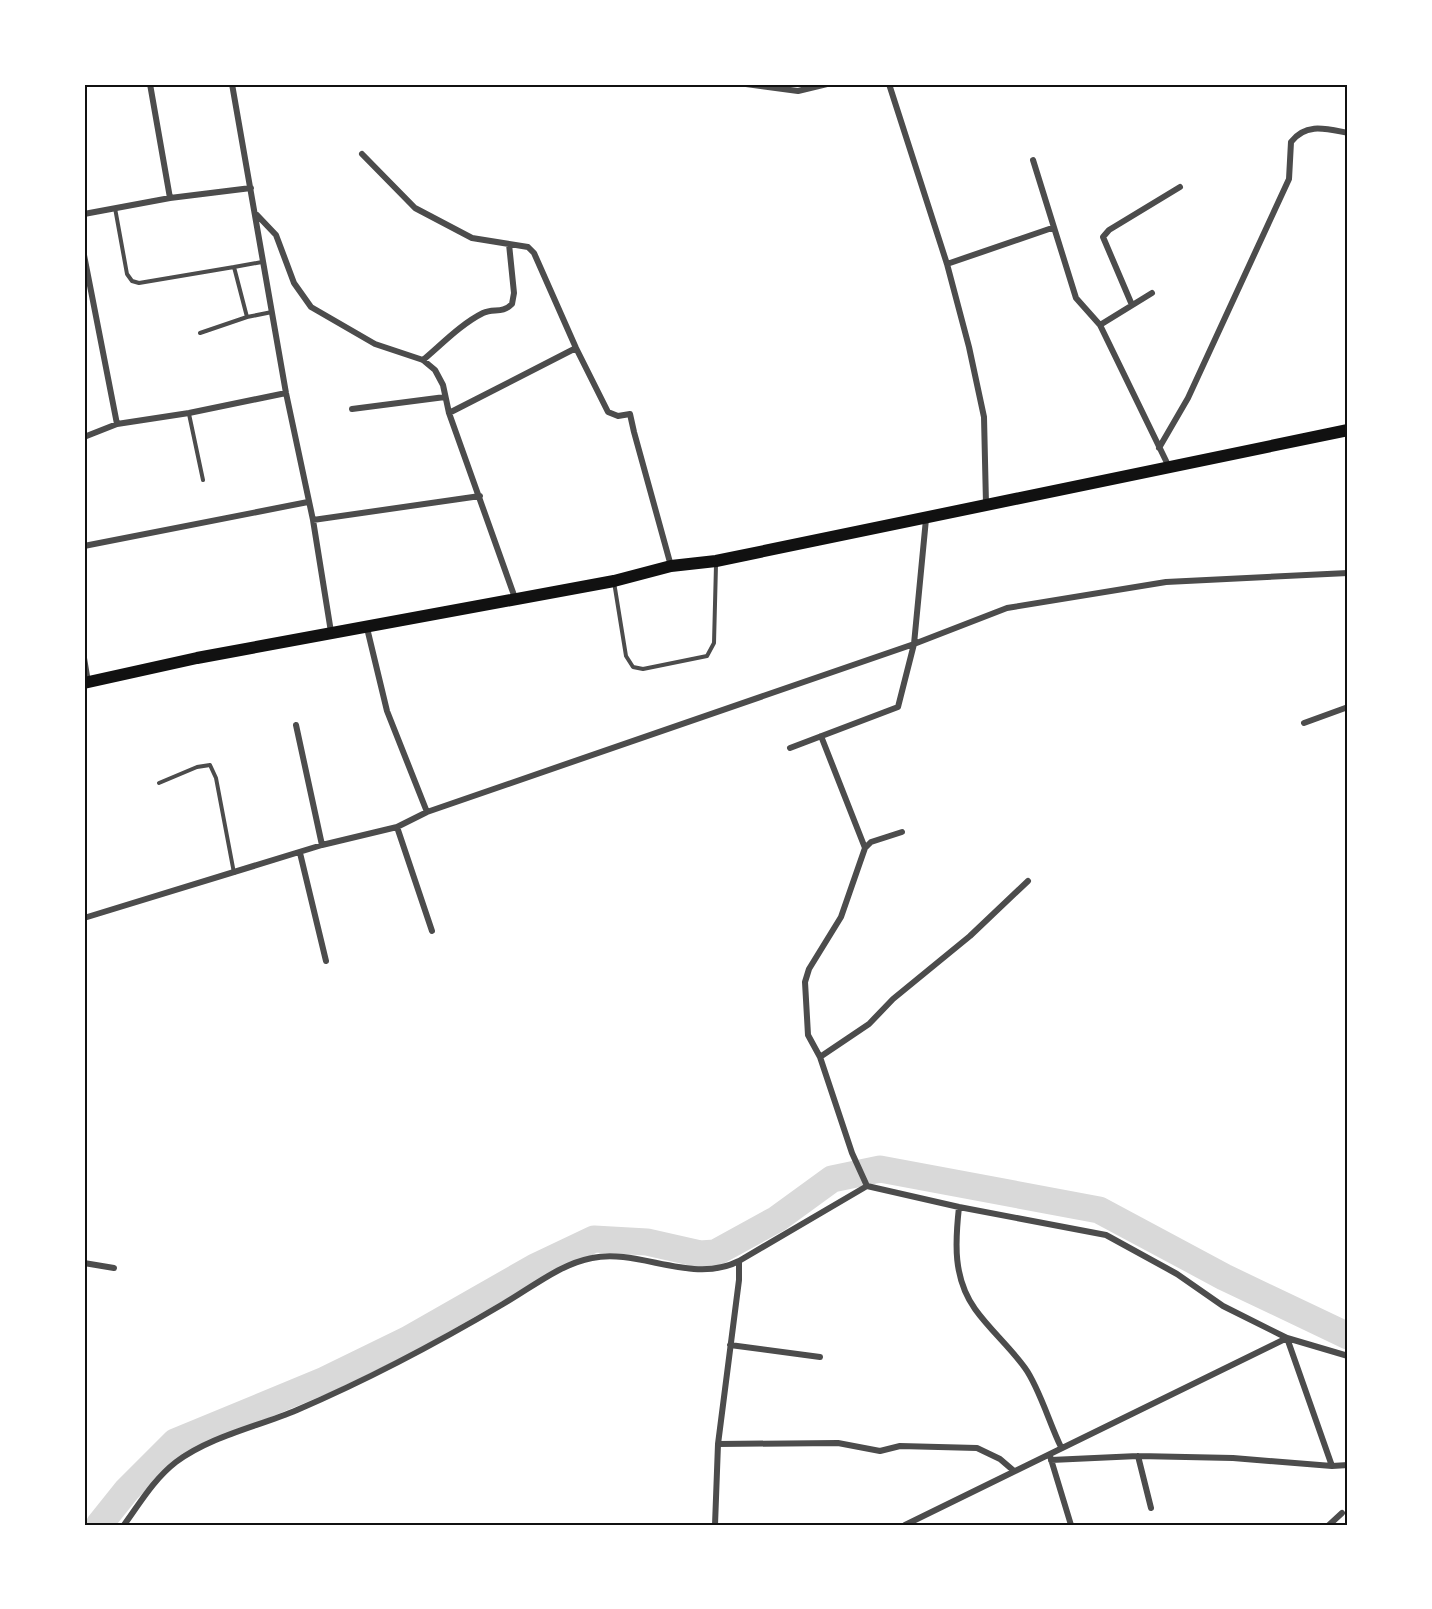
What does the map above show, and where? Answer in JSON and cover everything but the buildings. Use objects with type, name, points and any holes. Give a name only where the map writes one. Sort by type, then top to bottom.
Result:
[{"type":"highway","points":[[86,682],[332,633],[614,581],[671,566],[716,561],[1348,430]]},
{"type":"street","points":[[150,84],[170,198]]},
{"type":"street","points":[[232,84],[256,214],[262,262],[273,312],[286,393],[313,520],[332,633]]},
{"type":"street","points":[[748,84],[798,91],[827,84]]},
{"type":"street","points":[[889,84],[947,264],[984,417],[986,504]]},
{"type":"street","points":[[1159,448],[1188,398],[1289,179],[1291,142],[1302,132],[1316,128],[1348,133]]},
{"type":"street","points":[[362,154],[415,208],[472,238],[528,247],[534,253],[576,348],[608,412],[618,416],[630,414],[633,418],[634,432],[671,566]]},
{"type":"street","points":[[1033,160],[1052,228],[1076,298],[1100,325],[1170,468]]},
{"type":"street","points":[[1132,305],[1103,237],[1109,230],[1180,187]]},
{"type":"street","points":[[84,214],[170,198],[251,188]]},
{"type":"street","points":[[256,214],[276,236],[294,282],[311,307],[375,344],[423,360],[435,370],[515,598]]},
{"type":"street","points":[[947,264],[1052,228]]},
{"type":"street","points":[[423,360],[484,312],[499,312],[512,304],[514,293],[509,244]]},
{"type":"street","points":[[84,255],[117,424]]},
{"type":"street","points":[[1100,325],[1152,293]]},
{"type":"street","points":[[449,413],[576,348]]},
{"type":"street","points":[[84,437],[117,424],[189,413],[286,393]]},
{"type":"street","points":[[352,410],[445,397]]},
{"type":"street","points":[[313,520],[480,496]]},
{"type":"street","points":[[84,546],[308,502]]},
{"type":"street","points":[[789,748],[898,707],[914,644],[926,519]]},
{"type":"street","points":[[84,918],[322,845],[397,827],[427,812],[914,644],[1007,608],[1155,584],[1348,573]]},
{"type":"street","points":[[367,628],[387,711],[427,812]]},
{"type":"street","points":[[84,658],[86,682]]},
{"type":"street","points":[[1304,723],[1348,707]]},
{"type":"street","points":[[296,725],[322,845]]},
{"type":"street","points":[[821,736],[865,848]]},
{"type":"street","points":[[397,827],[432,932]]},
{"type":"street","points":[[867,1186],[852,1153],[820,1057],[808,1035],[805,982],[809,969],[841,917],[865,848],[871,843],[902,832]]},
{"type":"street","points":[[300,853],[326,962]]},
{"type":"street","points":[[820,1057],[869,1024],[893,999],[970,936],[1028,881]]},
{"type":"street","points":[[124,1525],[154,1482],[176,1462],[211,1442],[297,1409],[393,1363],[495,1309],[573,1264],[593,1257],[608,1257],[688,1269],[727,1267],[867,1186],[959,1207],[1106,1235],[1177,1274],[1223,1306],[1287,1338],[1348,1356]]},
{"type":"street","points":[[959,1207],[955,1241],[962,1284],[974,1308],[1027,1371],[1061,1447]]},
{"type":"street","points":[[715,1525],[718,1444],[739,1280],[739,1261]]},
{"type":"street","points":[[84,1263],[114,1268]]},
{"type":"street","points":[[905,1525],[929,1516],[1014,1471],[1050,1456],[1061,1447],[1287,1338]]},
{"type":"street","points":[[1287,1338],[1332,1466]]},
{"type":"street","points":[[730,1345],[820,1356]]},
{"type":"street","points":[[718,1444],[838,1443],[880,1451],[900,1446],[977,1448],[1000,1459],[1014,1471]]},
{"type":"street","points":[[1050,1456],[1233,1458],[1332,1466],[1348,1465]]},
{"type":"street","points":[[1050,1456],[1071,1525]]},
{"type":"street","points":[[1138,1456],[1151,1508]]},
{"type":"street","points":[[1329,1525],[1342,1514]]},
{"type":"lane","points":[[115,208],[127,274],[132,281],[139,283],[262,262]]},
{"type":"lane","points":[[234,267],[246,317]]},
{"type":"lane","points":[[200,333],[246,317],[273,312]]},
{"type":"lane","points":[[189,413],[203,480]]},
{"type":"lane","points":[[614,581],[626,656],[633,667],[643,669],[695,659],[707,656],[714,643],[716,561]]},
{"type":"lane","points":[[159,783],[196,767],[210,765],[216,778],[234,873]]},
{"type":"waterway","points":[[99,1525],[127,1490],[175,1442],[325,1380],[407,1340],[535,1267],[594,1239],[647,1242],[700,1254],[715,1253],[777,1219],[832,1179],[880,1169],[1099,1210],[1224,1277],[1348,1336]]}]
